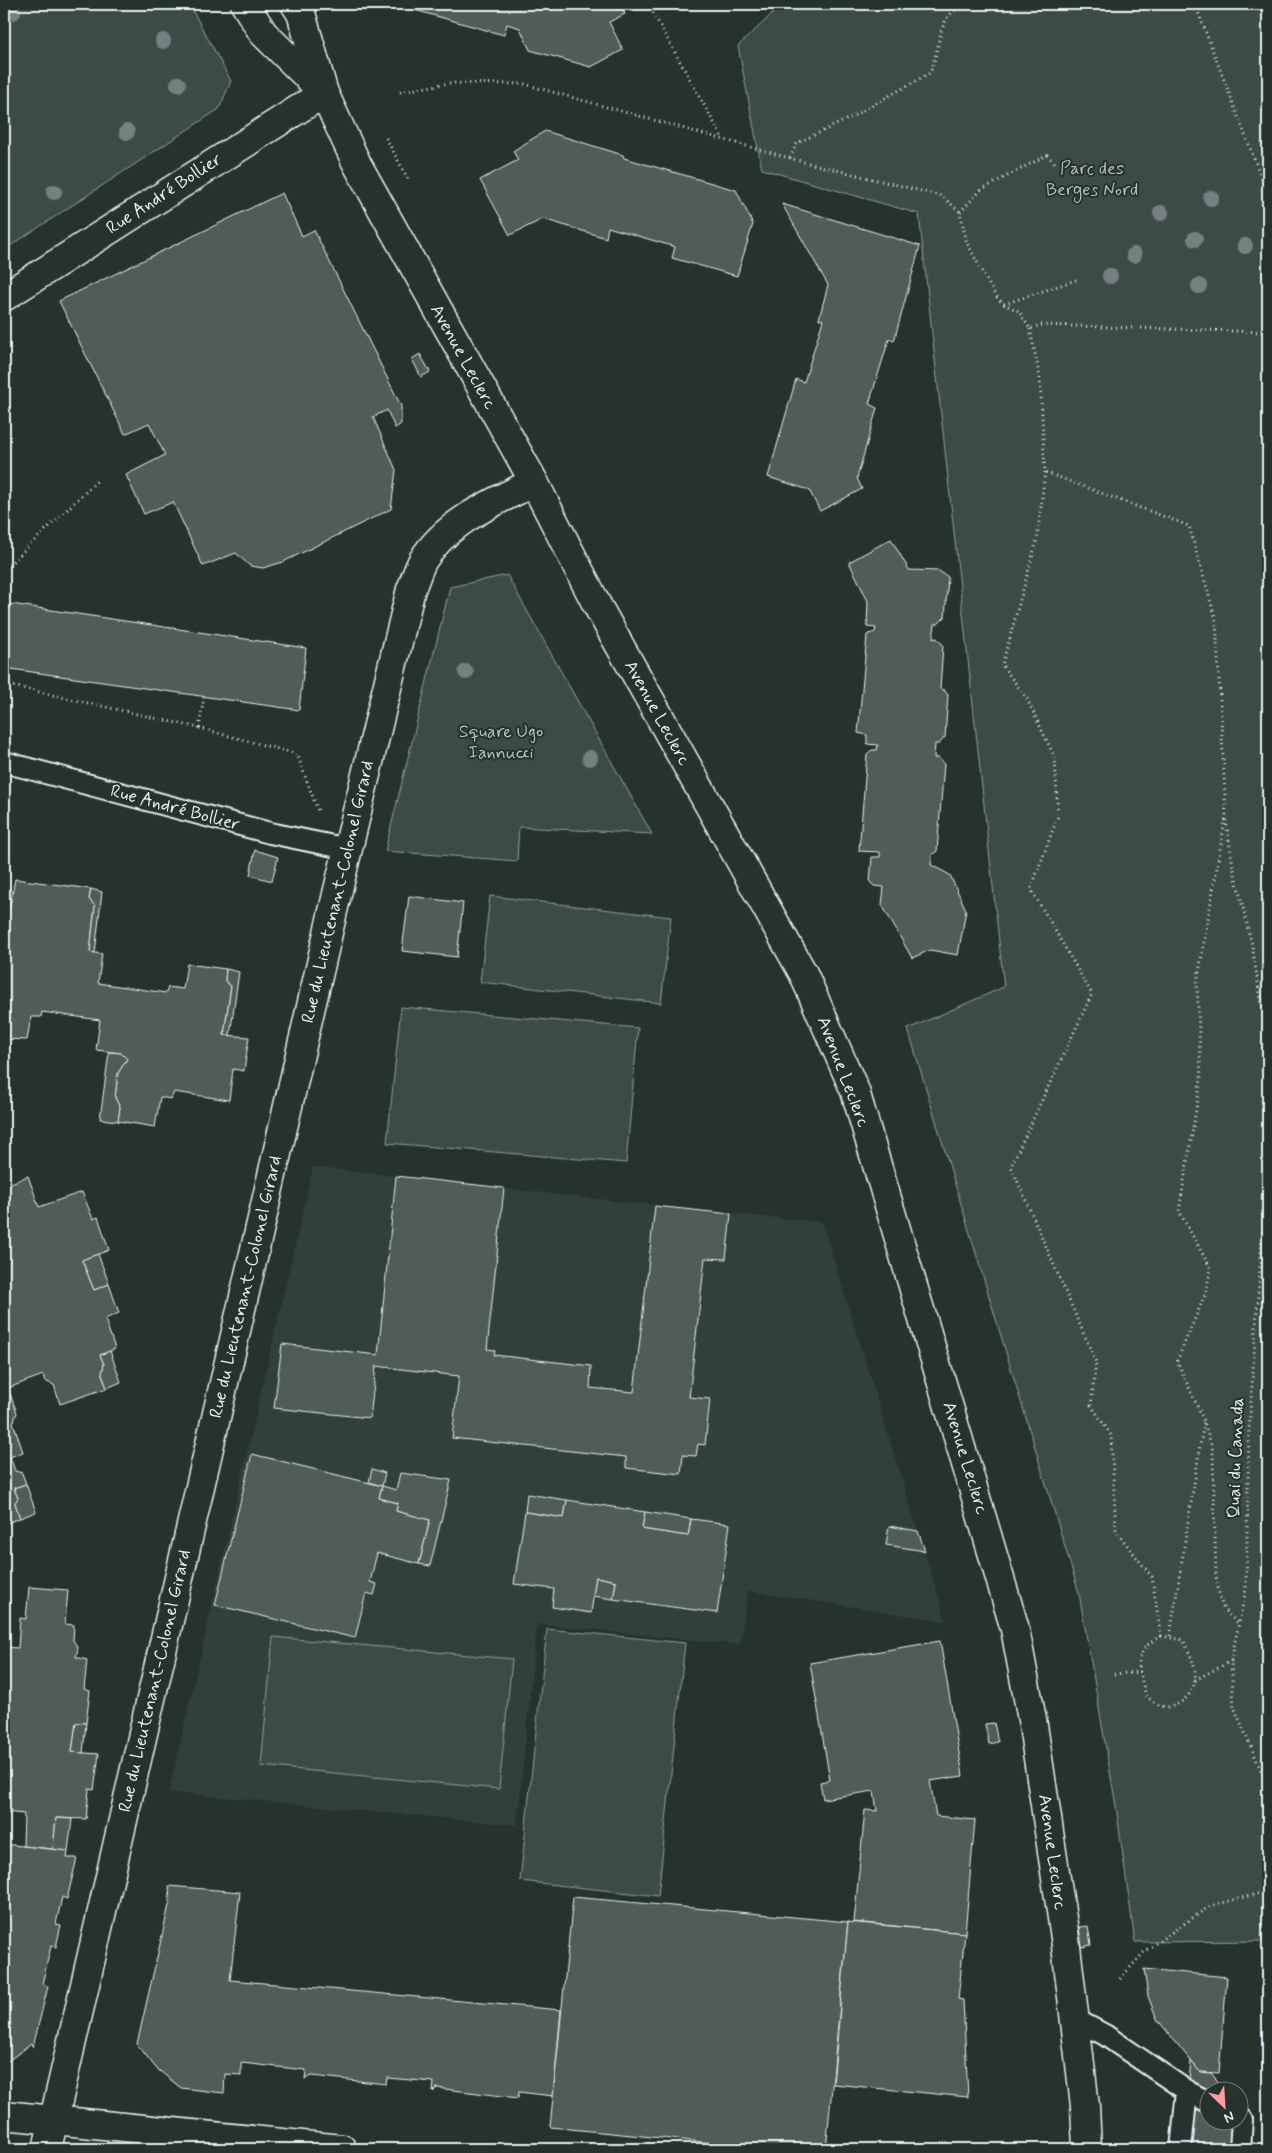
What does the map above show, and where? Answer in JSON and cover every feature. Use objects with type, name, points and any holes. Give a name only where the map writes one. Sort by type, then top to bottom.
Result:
[{"type":"street","name":"Avenue Leclerc","points":[[245,4],[262,33],[324,93]]},
{"type":"street","name":"Avenue Leclerc","points":[[296,4],[301,13],[324,93],[357,164],[534,482],[597,605],[803,973],[855,1091],[1015,1629],[1042,1785],[1065,1938],[1085,2106],[1087,2149]]},
{"type":"street","name":"Rue André Bollier","points":[[4,297],[324,93]]},
{"type":"street","name":"Rue du Lieutenant-Colonel Girard","points":[[47,2149],[348,849],[411,589],[423,560],[454,527],[482,509],[534,482]]},
{"type":"street","points":[[4,2115],[342,2149]]},
{"type":"lane","name":"Rue André Bollier","points":[[4,762],[270,833],[348,849]]},
{"type":"lane","points":[[1075,2020],[1105,2035],[1187,2091],[1200,2098]]},
{"type":"lane","points":[[1181,2149],[1187,2091]]},
{"type":"lane","points":[[1240,2149],[1241,2130]]},
{"type":"path","points":[[648,4],[724,139]]},
{"type":"path","points":[[790,158],[797,143],[844,121],[930,73],[936,59],[939,40],[946,19],[962,4]]},
{"type":"path","points":[[1195,4],[1268,195]]},
{"type":"path","points":[[400,92],[449,83],[524,84],[790,158],[942,196],[960,212],[967,243],[993,292],[1003,304],[1020,311],[1030,329],[1040,378],[1045,472],[1037,540],[1002,665],[1027,699],[1055,758],[1058,816],[1031,889],[1092,994],[1011,1166],[1096,1362],[1091,1405],[1111,1435],[1116,1531],[1152,1577],[1160,1636]]},
{"type":"path","points":[[960,212],[981,190],[1047,156],[1057,165]]},
{"type":"path","points":[[1003,304],[1079,279]]},
{"type":"path","points":[[1030,329],[1040,325],[1268,332]]},
{"type":"path","points":[[1045,472],[1189,526],[1216,620],[1226,815],[1233,866],[1252,945],[1261,1002],[1268,1022]]},
{"type":"path","points":[[4,564],[9,565],[97,480]]},
{"type":"path","points":[[4,684],[199,728],[297,754],[320,817]]},
{"type":"path","points":[[199,728],[204,697]]},
{"type":"path","points":[[1226,815],[1197,983],[1201,1080],[1179,1211],[1211,1269],[1205,1295],[1177,1361],[1204,1420],[1213,1452],[1216,1577],[1224,1610],[1238,1623]]},
{"type":"path","name":"Quai du Canada","points":[[1268,1092],[1265,1119],[1265,1191],[1250,1432],[1246,1589],[1231,1661],[1234,1708],[1266,1782],[1268,1818]]},
{"type":"path","points":[[1170,1636],[1204,1420]]},
{"type":"path","points":[[1160,1636],[1170,1636],[1182,1640],[1191,1655],[1195,1680],[1191,1695],[1176,1706],[1160,1706],[1146,1696],[1140,1672],[1140,1653],[1147,1643],[1160,1636]]},
{"type":"path","points":[[1195,1680],[1231,1661]]},
{"type":"path","points":[[1114,1674],[1140,1672]]},
{"type":"path","points":[[1120,1979],[1146,1950],[1210,1906],[1268,1891]]},
{"type":"path","points":[[1268,1934],[1265,1956],[1268,1993]]},
{"type":"shaded area","points":[[313,1167],[731,1214],[822,1222],[946,1621],[748,1591],[740,1645],[537,1624],[517,1825],[169,1792]]},
{"type":"green space","points":[[4,4],[189,4],[231,81],[219,109],[4,250]]},
{"type":"green space","name":"Parc des Berges Nord","points":[[783,4],[1266,4],[1268,11],[1268,1941],[1135,1942],[1116,1806],[1079,1593],[908,1029],[1004,987],[919,214],[762,169],[738,46]]},
{"type":"green space","name":"Square Ugo Iannucci","points":[[507,575],[652,834],[519,827],[517,861],[385,851],[450,587]]},
{"type":"green space","points":[[490,896],[671,917],[661,1003],[480,982]]},
{"type":"green space","points":[[401,1007],[638,1028],[626,1163],[387,1143]]},
{"type":"green space","points":[[547,1629],[685,1643],[658,1896],[520,1881]]},
{"type":"green space","points":[[273,1637],[512,1659],[499,1789],[261,1766]]},
{"type":"building","points":[[393,4],[620,4],[625,14],[609,22],[623,50],[591,67],[530,50],[520,28],[507,24],[504,35]]},
{"type":"building","points":[[545,131],[623,155],[624,158],[736,190],[753,224],[737,276],[672,258],[675,247],[608,227],[606,238],[543,219],[510,235],[480,180],[518,160],[513,151]]},
{"type":"building","points":[[282,193],[302,236],[314,230],[401,406],[401,424],[395,428],[387,410],[373,417],[396,470],[391,509],[283,562],[263,568],[250,566],[236,553],[203,566],[173,502],[144,514],[126,475],[165,455],[149,423],[125,434],[59,301]]},
{"type":"building","points":[[782,204],[920,246],[894,341],[889,339],[869,404],[877,408],[857,478],[862,489],[820,511],[809,490],[768,477],[796,379],[804,382],[823,320],[819,319],[828,285]]},
{"type":"building","points":[[420,354],[430,372],[421,377],[412,359]]},
{"type":"building","points":[[891,539],[909,570],[939,571],[948,577],[945,617],[938,624],[935,624],[933,639],[937,638],[943,645],[940,689],[944,690],[948,695],[945,737],[939,744],[935,744],[934,758],[939,758],[944,764],[937,851],[932,855],[931,865],[950,875],[966,910],[958,955],[930,950],[912,958],[882,905],[884,887],[874,886],[870,882],[872,857],[880,857],[880,852],[859,851],[867,754],[872,750],[877,750],[878,745],[867,744],[867,735],[858,733],[867,635],[875,632],[876,628],[867,627],[868,601],[849,562]]},
{"type":"building","points":[[4,603],[306,648],[299,710],[4,668]]},
{"type":"building","points":[[255,850],[278,857],[272,881],[250,875]]},
{"type":"building","points":[[15,879],[91,889],[89,899],[95,906],[90,952],[102,954],[98,983],[166,993],[168,987],[183,989],[187,964],[226,969],[225,981],[231,986],[224,1035],[249,1037],[244,1071],[233,1069],[229,1100],[174,1092],[171,1099],[160,1097],[155,1127],[118,1121],[120,1107],[115,1098],[118,1073],[127,1059],[121,1053],[96,1050],[100,1020],[42,1012],[41,1017],[31,1017],[27,1040],[4,1039],[4,910],[9,911]]},
{"type":"building","points":[[91,889],[102,892],[95,953],[90,952],[95,906],[89,899]]},
{"type":"building","points":[[409,896],[463,903],[457,957],[402,951]]},
{"type":"building","points":[[226,969],[239,972],[230,1035],[224,1035],[231,986],[225,981]]},
{"type":"building","points":[[109,1052],[121,1053],[127,1059],[118,1073],[115,1098],[120,1107],[118,1121],[100,1119]]},
{"type":"building","points":[[28,1176],[39,1207],[82,1192],[93,1219],[98,1217],[109,1250],[82,1260],[94,1290],[109,1284],[119,1313],[105,1319],[115,1349],[100,1355],[104,1364],[102,1374],[107,1388],[60,1404],[54,1385],[45,1381],[43,1375],[8,1388],[17,1413],[13,1423],[23,1452],[10,1457],[15,1471],[22,1473],[26,1484],[14,1488],[18,1498],[15,1503],[20,1518],[4,1524],[4,1186]]},
{"type":"building","points":[[396,1176],[504,1188],[487,1349],[495,1350],[494,1355],[591,1366],[590,1388],[634,1392],[655,1206],[731,1214],[726,1259],[705,1258],[689,1397],[710,1399],[705,1445],[698,1444],[696,1456],[683,1455],[681,1474],[626,1468],[626,1457],[452,1438],[459,1376],[376,1366],[370,1418],[274,1408],[282,1344],[378,1355]]},
{"type":"building","points":[[98,1254],[109,1284],[94,1290],[82,1260]]},
{"type":"building","points":[[110,1351],[121,1382],[107,1388],[102,1374],[104,1364],[100,1355]]},
{"type":"building","points":[[252,1454],[382,1486],[379,1498],[398,1503],[396,1511],[430,1520],[419,1564],[377,1553],[370,1582],[377,1584],[374,1595],[366,1593],[355,1638],[215,1605]]},
{"type":"building","points":[[372,1469],[385,1473],[382,1486],[369,1482]]},
{"type":"building","points":[[400,1473],[451,1480],[430,1566],[419,1564],[430,1520],[396,1511],[398,1503],[379,1498],[382,1486],[396,1490]]},
{"type":"building","points":[[26,1484],[36,1512],[20,1518],[15,1503],[18,1498],[14,1488]]},
{"type":"building","points":[[527,1494],[567,1500],[564,1518],[525,1512]]},
{"type":"building","points":[[567,1500],[645,1512],[642,1529],[688,1536],[691,1519],[730,1524],[717,1613],[613,1599],[616,1581],[596,1577],[591,1613],[552,1607],[554,1589],[514,1584],[525,1512],[564,1518]]},
{"type":"building","points":[[645,1512],[691,1519],[688,1536],[642,1529]]},
{"type":"building","points":[[889,1526],[918,1531],[925,1551],[886,1545]]},
{"type":"building","points":[[596,1577],[616,1581],[613,1599],[593,1596]]},
{"type":"building","points":[[29,1587],[68,1590],[65,1624],[74,1625],[73,1640],[78,1648],[76,1657],[87,1660],[84,1689],[90,1691],[86,1723],[76,1723],[72,1752],[99,1754],[94,1790],[89,1789],[86,1819],[56,1818],[53,1849],[23,1846],[24,1814],[4,1812],[4,1647],[18,1648],[20,1618],[26,1619]]},
{"type":"building","points":[[940,1641],[963,1776],[930,1781],[936,1816],[975,1820],[965,1933],[854,1922],[865,1810],[877,1811],[874,1791],[823,1799],[820,1782],[830,1780],[810,1663]]},
{"type":"building","points":[[76,1723],[86,1723],[83,1753],[72,1752]]},
{"type":"building","points":[[994,1723],[998,1742],[989,1744],[985,1724]]},
{"type":"building","points":[[56,1818],[72,1819],[68,1851],[53,1849]]},
{"type":"building","points":[[4,1844],[68,1851],[67,1858],[77,1858],[67,1899],[62,1897],[56,1924],[61,1925],[56,1947],[51,1946],[42,1984],[48,1986],[33,2047],[31,2044],[4,2064]]},
{"type":"building","points":[[169,1886],[240,1892],[230,1980],[561,2010],[553,2096],[519,2092],[518,2098],[437,2088],[433,2092],[434,2082],[387,2078],[386,2084],[312,2076],[305,2079],[306,2070],[241,2063],[241,2075],[225,2074],[224,2093],[181,2088],[156,2068],[137,2044],[170,1901]]},
{"type":"building","points":[[573,1897],[848,1922],[826,2149],[774,2149],[550,2127]]},
{"type":"building","points":[[848,1922],[965,1933],[958,1999],[963,2000],[968,2097],[833,2084]]},
{"type":"building","points":[[1088,1926],[1091,1945],[1082,1947],[1079,1927]]},
{"type":"building","points":[[1144,1969],[1227,1977],[1219,2073],[1200,2072],[1157,2019],[1148,1996]]},
{"type":"building","points":[[1191,2061],[1200,2072],[1211,2073],[1217,2080],[1200,2080],[1200,2130],[1233,2130],[1231,2149],[1182,2149]]}]
